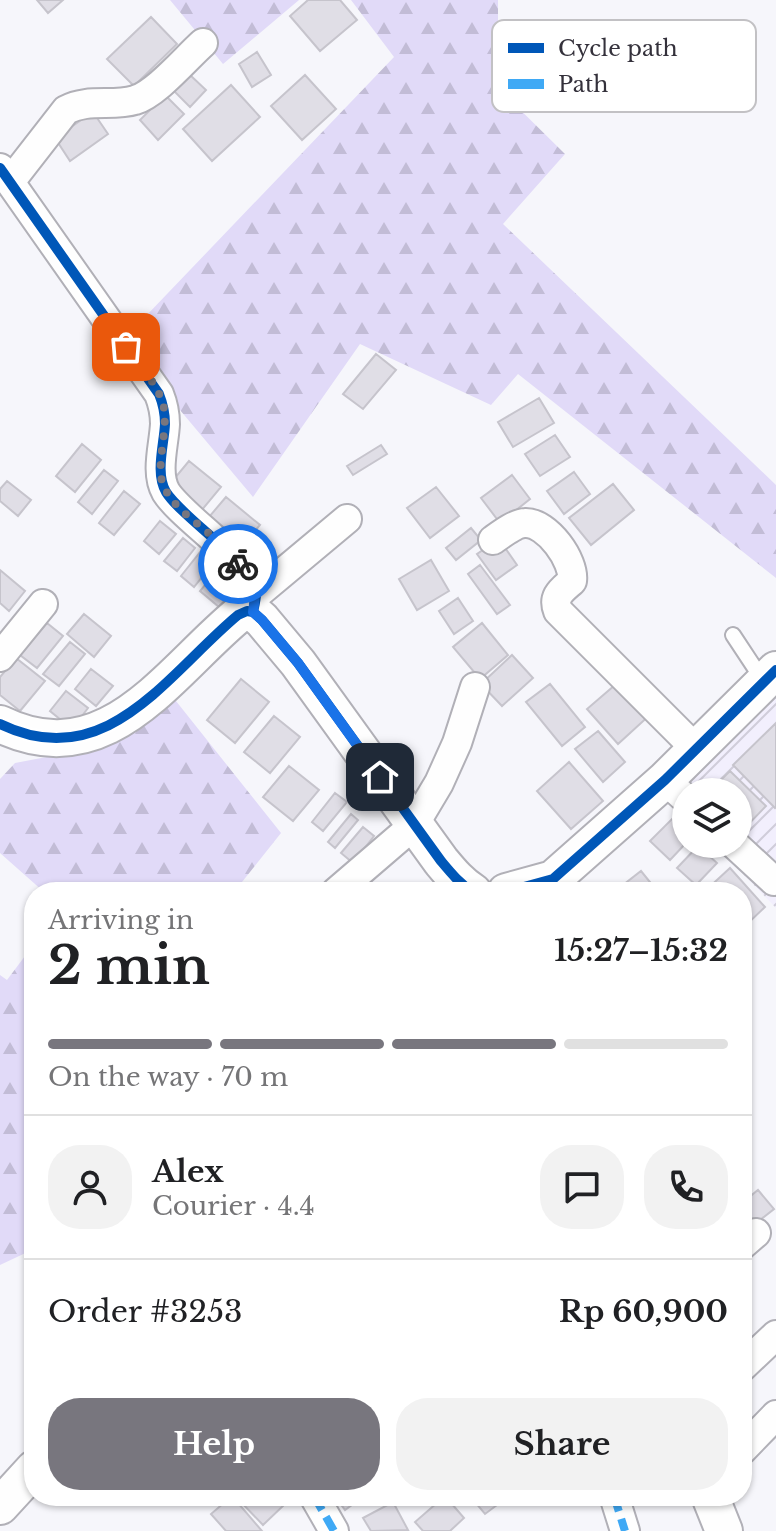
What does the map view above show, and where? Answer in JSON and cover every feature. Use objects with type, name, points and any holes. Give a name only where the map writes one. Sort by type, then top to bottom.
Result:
[{"type":"street","points":[[203,43],[142,97],[126,102],[95,102],[66,110],[5,175],[159,394],[165,421],[161,469],[164,488],[174,502],[215,538],[248,575],[254,585],[255,604],[262,620],[298,663],[414,825],[460,882]]},
{"type":"street","points":[[0,724],[28,736],[60,740],[85,735],[113,723],[155,694],[238,615],[255,604],[347,519]]},
{"type":"street","points":[[493,540],[521,522],[542,528],[557,543],[574,572],[572,581],[556,597],[558,611],[697,750]]},
{"type":"street","points":[[0,657],[43,604]]},
{"type":"street","points":[[682,778],[697,750],[770,676]]},
{"type":"street","points":[[348,882],[414,825],[457,743],[475,687]]},
{"type":"street","points":[[551,882],[672,793]]},
{"type":"street","points":[[749,858],[774,881]]},
{"type":"street","points":[[752,1358],[776,1335]]},
{"type":"street","points":[[752,1440],[776,1415]]},
{"type":"street","points":[[0,1506],[24,1480]]},
{"type":"street","points":[[320,1506],[334,1531]]},
{"type":"street","points":[[617,1506],[625,1531]]},
{"type":"street","points":[[714,1506],[724,1531]]},
{"type":"lane","points":[[733,635],[770,676]]},
{"type":"shaded area","points":[[776,695],[776,908],[728,858],[752,858],[752,778],[690,778]]},
{"type":"green space","points":[[170,0],[299,0],[223,64]]},
{"type":"green space","points":[[351,0],[498,0],[498,20],[492,20],[492,112],[522,112],[565,154],[503,224],[776,485],[776,578],[518,374],[491,405],[360,344],[253,497],[122,341],[394,57]]},
{"type":"green space","points":[[172,696],[281,833],[242,882],[33,882],[0,853],[0,779],[15,763],[94,748]]},
{"type":"green space","points":[[24,957],[24,1254],[0,1265],[0,975],[7,980]]},
{"type":"building","points":[[37,0],[63,0],[48,13]]},
{"type":"building","points":[[308,0],[340,0],[357,20],[320,51],[290,16]]},
{"type":"building","points":[[151,17],[177,44],[134,86],[107,59]]},
{"type":"building","points":[[257,52],[271,75],[252,87],[239,64]]},
{"type":"building","points":[[189,74],[206,90],[190,107],[174,91]]},
{"type":"building","points":[[305,75],[336,109],[302,140],[271,106]]},
{"type":"building","points":[[231,85],[260,117],[212,161],[183,129]]},
{"type":"building","points":[[165,95],[184,114],[158,140],[140,120]]},
{"type":"building","points":[[93,112],[108,134],[70,161],[55,138]]},
{"type":"building","points":[[376,354],[396,370],[363,409],[343,394]]},
{"type":"building","points":[[539,398],[554,423],[513,447],[498,422]]},
{"type":"building","points":[[555,435],[570,457],[540,476],[525,454]]},
{"type":"building","points":[[82,444],[101,460],[75,492],[56,476]]},
{"type":"building","points":[[381,445],[387,454],[353,475],[347,466]]},
{"type":"building","points":[[189,461],[221,487],[201,511],[169,485]]},
{"type":"building","points":[[104,470],[118,481],[92,514],[78,502]]},
{"type":"building","points":[[574,472],[590,494],[564,514],[547,491]]},
{"type":"building","points":[[512,475],[530,499],[500,523],[481,498]]},
{"type":"building","points":[[7,481],[31,500],[18,516],[0,501],[0,489]]},
{"type":"building","points":[[613,484],[634,510],[591,545],[569,518]]},
{"type":"building","points":[[436,487],[459,516],[430,538],[407,508]]},
{"type":"building","points":[[124,491],[140,504],[114,535],[99,523]]},
{"type":"building","points":[[226,497],[260,525],[243,545],[209,517]]},
{"type":"building","points":[[160,521],[176,534],[159,554],[144,541]]},
{"type":"building","points":[[471,528],[481,540],[456,560],[446,548]]},
{"type":"building","points":[[183,538],[195,548],[177,571],[164,561]]},
{"type":"building","points":[[499,539],[517,565],[496,580],[477,554]]},
{"type":"building","points":[[201,551],[214,562],[194,587],[181,576]]},
{"type":"building","points":[[431,560],[449,591],[417,610],[399,579]]},
{"type":"building","points":[[480,565],[510,605],[497,614],[468,574]]},
{"type":"building","points":[[219,568],[239,584],[219,607],[200,591]]},
{"type":"building","points":[[0,570],[25,591],[9,611],[0,603]]},
{"type":"building","points":[[458,598],[473,621],[454,634],[439,611]]},
{"type":"building","points":[[84,614],[111,636],[94,657],[67,634]]},
{"type":"building","points":[[47,623],[63,636],[37,668],[20,655]]},
{"type":"building","points":[[482,623],[508,655],[480,679],[453,647]]},
{"type":"building","points":[[70,642],[85,654],[59,686],[43,674]]},
{"type":"building","points":[[512,655],[533,678],[502,706],[481,684]]},
{"type":"building","points":[[16,658],[45,681],[20,711],[0,695],[0,677]]},
{"type":"building","points":[[91,669],[113,686],[96,706],[75,689]]},
{"type":"building","points":[[241,679],[269,702],[235,743],[207,720]]},
{"type":"building","points":[[622,679],[652,713],[618,744],[587,709]]},
{"type":"building","points":[[550,684],[585,727],[562,746],[526,702]]},
{"type":"building","points":[[66,691],[88,708],[72,729],[50,711]]},
{"type":"building","points":[[274,716],[300,737],[270,773],[244,752]]},
{"type":"building","points":[[776,723],[775,808],[752,784],[752,778],[746,778],[733,765]]},
{"type":"building","points":[[598,731],[625,762],[603,782],[575,749]]},
{"type":"building","points":[[569,762],[603,801],[571,829],[537,791]]},
{"type":"building","points":[[289,766],[319,790],[293,821],[263,797]]},
{"type":"building","points":[[730,771],[737,778],[723,778]]},
{"type":"building","points":[[752,792],[766,806],[752,820]]},
{"type":"building","points":[[335,793],[347,802],[323,831],[312,822]]},
{"type":"building","points":[[351,814],[358,820],[335,848],[328,842]]},
{"type":"building","points":[[672,819],[670,860],[650,841]]},
{"type":"building","points":[[363,827],[374,836],[353,863],[341,853]]},
{"type":"building","points":[[687,858],[711,858],[717,863],[699,882],[693,882],[677,868]]},
{"type":"building","points":[[730,868],[743,882],[715,882]]},
{"type":"building","points":[[641,871],[650,882],[627,882]]},
{"type":"building","points":[[752,893],[765,907],[752,919]]},
{"type":"building","points":[[758,1190],[774,1209],[752,1226],[752,1195]]},
{"type":"building","points":[[220,1506],[241,1506],[262,1531],[226,1531],[211,1514]]},
{"type":"building","points":[[245,1506],[283,1506],[263,1525]]},
{"type":"building","points":[[386,1506],[395,1506],[408,1530],[371,1531],[363,1518]]},
{"type":"building","points":[[433,1506],[454,1506],[464,1518],[450,1531],[423,1531],[415,1522]]},
{"type":"building","points":[[478,1506],[496,1506],[485,1514]]},
{"type":"marked path","points":[[320,1506],[334,1531]]},
{"type":"marked path","points":[[617,1506],[625,1531]]},
{"type":"cycle path","points":[[0,168],[159,394],[165,420],[161,476],[166,492],[243,569],[256,594],[253,612]]},
{"type":"cycle path","points":[[0,724],[38,737],[72,737],[103,728],[160,689],[238,615],[253,612],[298,663],[441,861],[460,882]]},
{"type":"cycle path","points":[[542,882],[553,879],[665,780],[776,670]]},
{"type":"way so far","points":[[126,347],[159,394],[163,405],[165,421],[161,469],[164,488],[174,502],[215,538],[238,564]]},
{"type":"route","points":[[238,564],[254,585],[253,612],[298,663],[380,777]]}]
